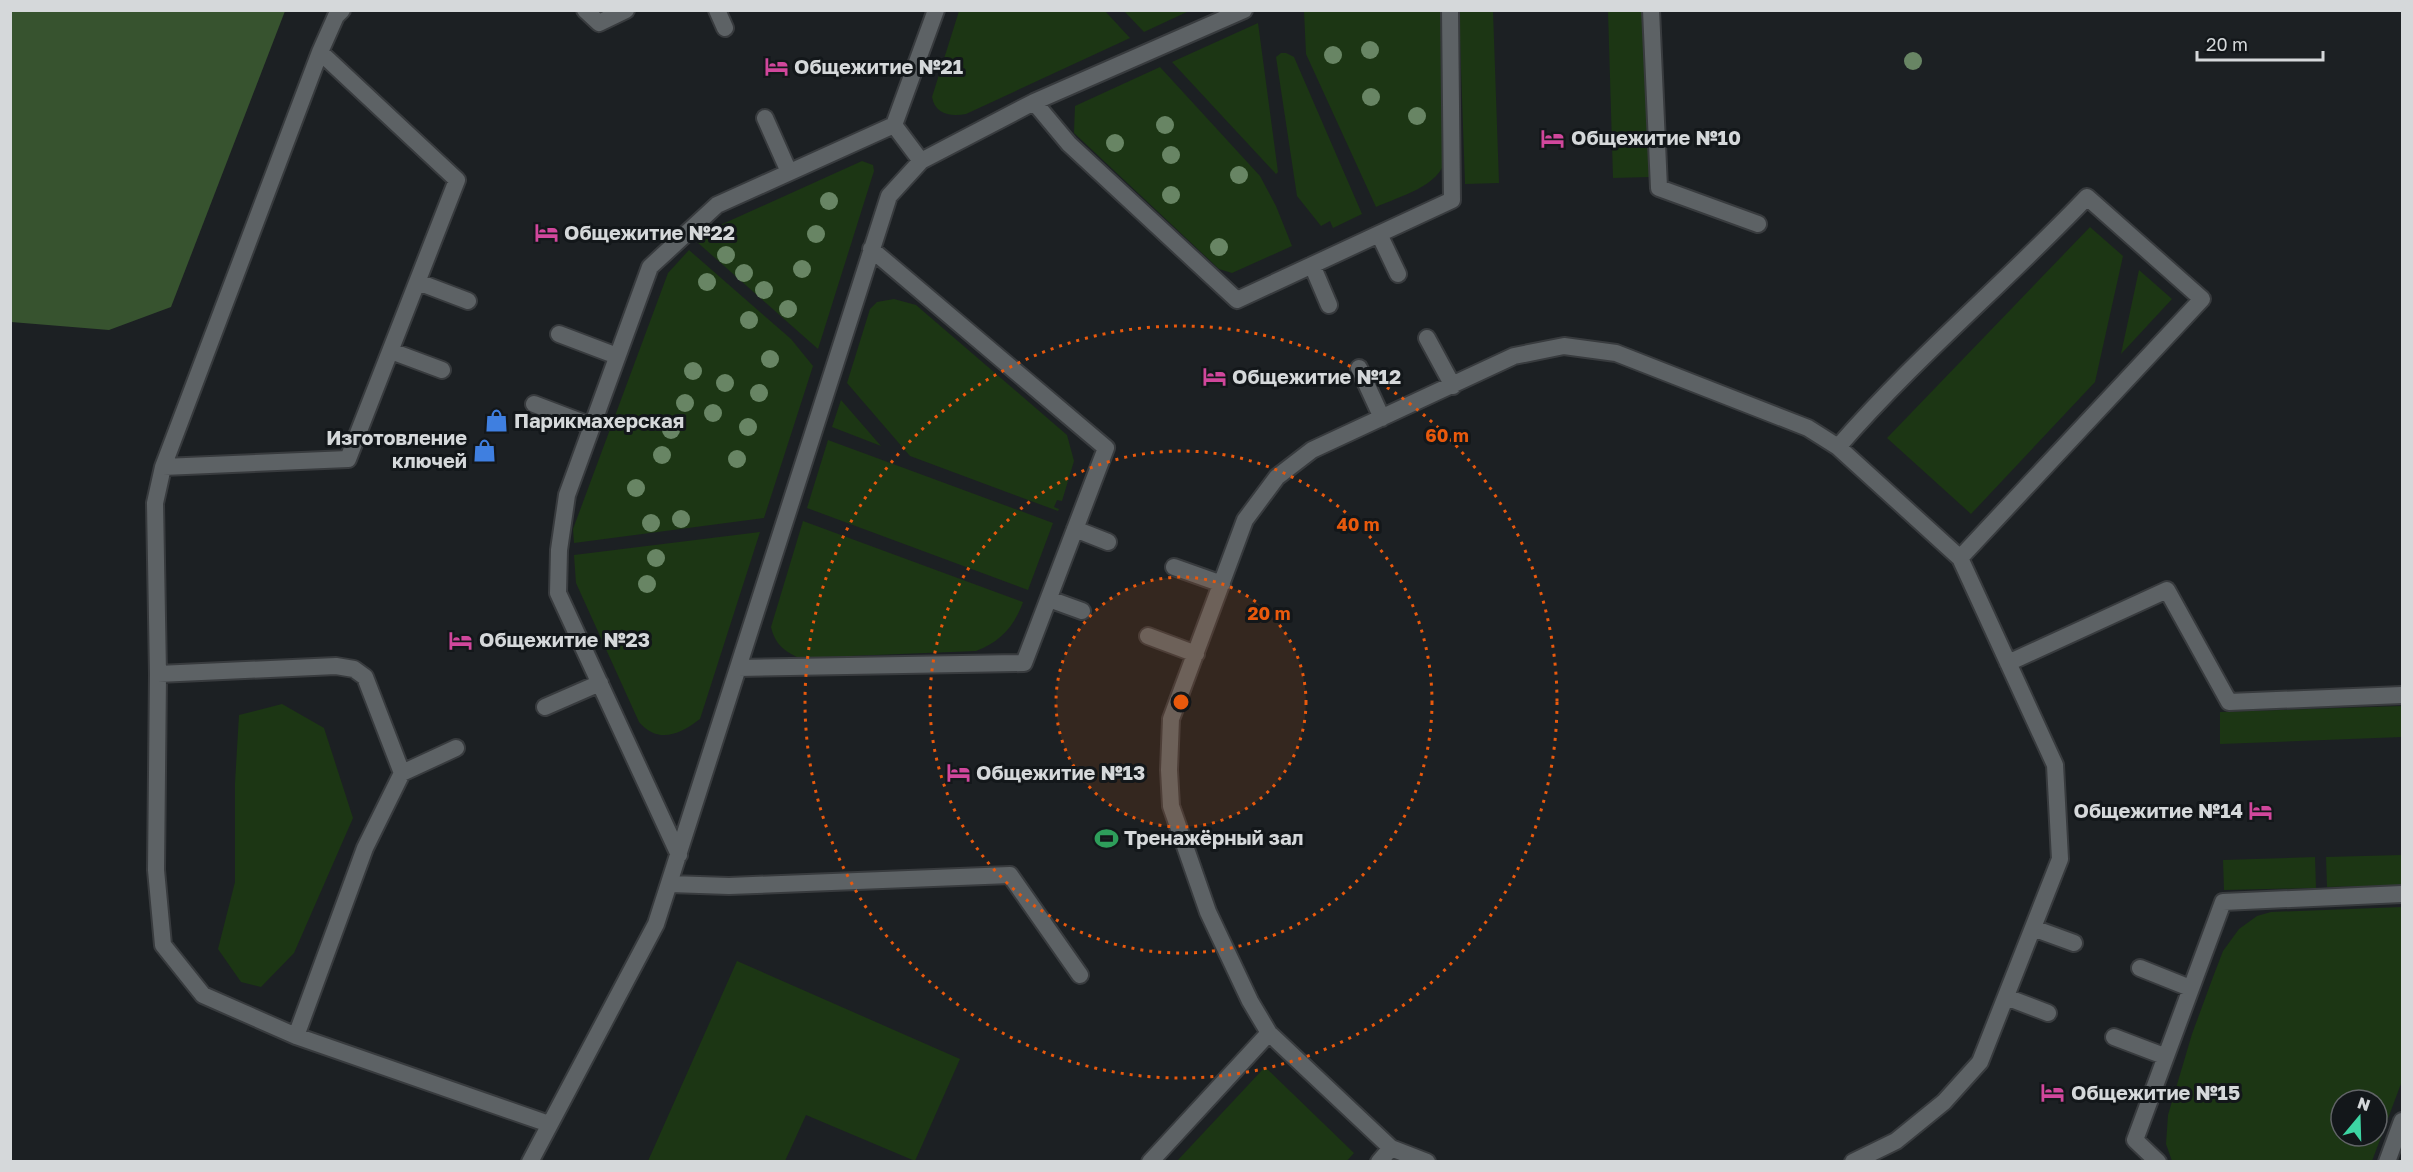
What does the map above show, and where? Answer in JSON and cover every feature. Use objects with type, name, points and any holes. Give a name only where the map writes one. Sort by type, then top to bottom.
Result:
[{"type":"lane","points":[[342,10],[336,16],[320,52],[163,467],[155,503],[158,674],[156,870],[163,945],[203,995],[296,1036],[549,1124]]},
{"type":"lane","points":[[585,10],[599,23],[626,10]]},
{"type":"lane","points":[[717,10],[725,28]]},
{"type":"lane","points":[[531,1161],[656,924],[870,249],[889,196],[921,161],[1034,102],[1244,10]]},
{"type":"lane","points":[[1034,102],[1070,144],[1237,300],[1452,200],[1450,10]]},
{"type":"lane","points":[[1652,10],[1659,188],[1758,224]]},
{"type":"lane","points":[[679,855],[558,593],[559,550],[567,495],[650,267],[717,205],[894,125],[934,11]]},
{"type":"lane","points":[[163,467],[348,459],[457,180],[320,52]]},
{"type":"lane","points":[[765,118],[789,172]]},
{"type":"lane","points":[[894,125],[921,161]]},
{"type":"lane","points":[[1838,447],[1880,398],[2033,254],[2087,197],[2202,299],[1960,558]]},
{"type":"lane","points":[[1379,234],[1398,274]]},
{"type":"lane","points":[[738,668],[1024,663],[1106,448],[870,249]]},
{"type":"lane","points":[[1311,265],[1329,305]]},
{"type":"lane","points":[[418,282],[468,301]]},
{"type":"lane","points":[[560,334],[617,356]]},
{"type":"lane","points":[[1427,338],[1453,386]]},
{"type":"lane","points":[[1427,1161],[1392,1148],[1269,1033],[1250,1001],[1208,912],[1172,806],[1169,770],[1172,719],[1245,520],[1277,477],[1312,450],[1514,356],[1564,346],[1616,353],[1808,428],[1838,447],[1960,558],[2055,765],[2060,859],[1980,1062],[1944,1102],[1896,1141],[1853,1161]]},
{"type":"lane","points":[[391,351],[442,370]]},
{"type":"lane","points":[[1359,368],[1382,418]]},
{"type":"lane","points":[[534,404],[592,426]]},
{"type":"lane","points":[[1075,529],[1108,542]]},
{"type":"lane","points":[[1174,567],[1222,584]]},
{"type":"lane","points":[[2008,663],[2167,590],[2229,702],[2403,695]]},
{"type":"lane","points":[[1049,599],[1083,611]]},
{"type":"lane","points":[[1148,636],[1196,654]]},
{"type":"lane","points":[[158,674],[336,666],[354,669],[365,677],[402,773]]},
{"type":"lane","points":[[545,707],[600,683]]},
{"type":"lane","points":[[296,1036],[364,848],[402,773],[456,748]]},
{"type":"lane","points":[[670,884],[729,886],[1010,875],[1080,975]]},
{"type":"lane","points":[[2158,1161],[2135,1140],[2164,1056],[2223,902],[2403,894]]},
{"type":"lane","points":[[2032,928],[2074,944]]},
{"type":"lane","points":[[2140,968],[2190,988]]},
{"type":"lane","points":[[2006,997],[2048,1013]]},
{"type":"lane","points":[[1150,1161],[1269,1033]]},
{"type":"lane","points":[[2114,1037],[2164,1056]]},
{"type":"lane","points":[[2387,1161],[2403,1121]]},
{"type":"lane","points":[[1379,1161],[1392,1148]]},
{"type":"green space","points":[[10,11],[285,11],[171,307],[109,330],[11,322]]},
{"type":"green space","points":[[959,11],[1105,11],[1130,38],[966,114],[954,115],[940,111],[932,97]]},
{"type":"green space","points":[[1124,11],[1189,11],[1144,32]]},
{"type":"green space","points":[[1304,11],[1441,11],[1445,159],[1436,176],[1427,183],[1406,195],[1376,207],[1306,54]]},
{"type":"green space","points":[[1459,11],[1493,11],[1499,183],[1465,184]]},
{"type":"green space","points":[[1608,11],[1643,11],[1650,177],[1613,178]]},
{"type":"green space","points":[[1258,23],[1278,172],[1276,174],[1172,62]]},
{"type":"green space","points":[[1281,53],[1294,57],[1362,214],[1333,228],[1330,221],[1321,226],[1297,196],[1276,57]]},
{"type":"green space","points":[[1160,67],[1260,176],[1276,206],[1292,246],[1232,273],[1219,269],[1074,133],[1075,106]]},
{"type":"green space","points":[[862,161],[873,165],[874,171],[818,349],[697,242],[707,231]]},
{"type":"green space","points":[[2090,227],[2123,256],[2095,382],[1971,514],[1887,438]]},
{"type":"green space","points":[[689,250],[791,339],[813,366],[764,518],[574,543],[573,529],[668,273]]},
{"type":"green space","points":[[2139,270],[2172,299],[2121,354]]},
{"type":"green space","points":[[894,299],[916,305],[1067,435],[1074,461],[1062,501],[1057,500],[1054,507],[1059,509],[1058,511],[910,456],[847,383],[870,309],[877,302]]},
{"type":"green space","points":[[841,400],[881,446],[832,427]]},
{"type":"green space","points":[[828,440],[1053,523],[1028,590],[807,508]]},
{"type":"green space","points":[[803,521],[1023,602],[1011,626],[992,643],[976,651],[799,658],[781,646],[771,627]]},
{"type":"green space","points":[[760,532],[700,719],[669,735],[661,735],[646,729],[639,722],[576,583],[574,555]]},
{"type":"green space","points":[[282,704],[324,728],[353,818],[294,953],[261,987],[241,982],[218,949],[235,882],[235,783],[239,715]]},
{"type":"green space","points":[[2402,706],[2402,737],[2220,744],[2220,712]]},
{"type":"green space","points":[[2402,855],[2402,885],[2327,887],[2326,857]]},
{"type":"green space","points":[[2315,857],[2316,888],[2224,890],[2223,860]]},
{"type":"green space","points":[[2402,907],[2402,1081],[2389,1116],[2389,1088],[2329,1088],[2329,1148],[2377,1148],[2372,1161],[2172,1161],[2166,1144],[2168,1115],[2192,1034],[2223,951],[2239,929],[2257,916],[2271,912]]},
{"type":"green space","points":[[737,961],[960,1059],[915,1161],[806,1115],[785,1161],[648,1161]]},
{"type":"green space","points":[[1265,1067],[1354,1153],[1346,1162],[1177,1161]]},
{"type":"place","name":"Общежитие №21","points":[[776,67]]},
{"type":"place","name":"Общежитие №10","points":[[1553,138]]},
{"type":"place","name":"Общежитие №22","points":[[546,233]]},
{"type":"place","name":"Общежитие №12","points":[[1214,377]]},
{"type":"place","name":"Парикмахерская","points":[[496,421]]},
{"type":"place","name":"Изготовление ключей","points":[[485,450]]},
{"type":"place","name":"Общежитие №23","points":[[461,640]]},
{"type":"place","name":"Общежитие №13","points":[[958,773]]},
{"type":"place","name":"Общежитие №14","points":[[2261,811]]},
{"type":"place","name":"Тренажёрный зал","points":[[1106,838]]},
{"type":"place","name":"Общежитие №15","points":[[2053,1093]]}]
